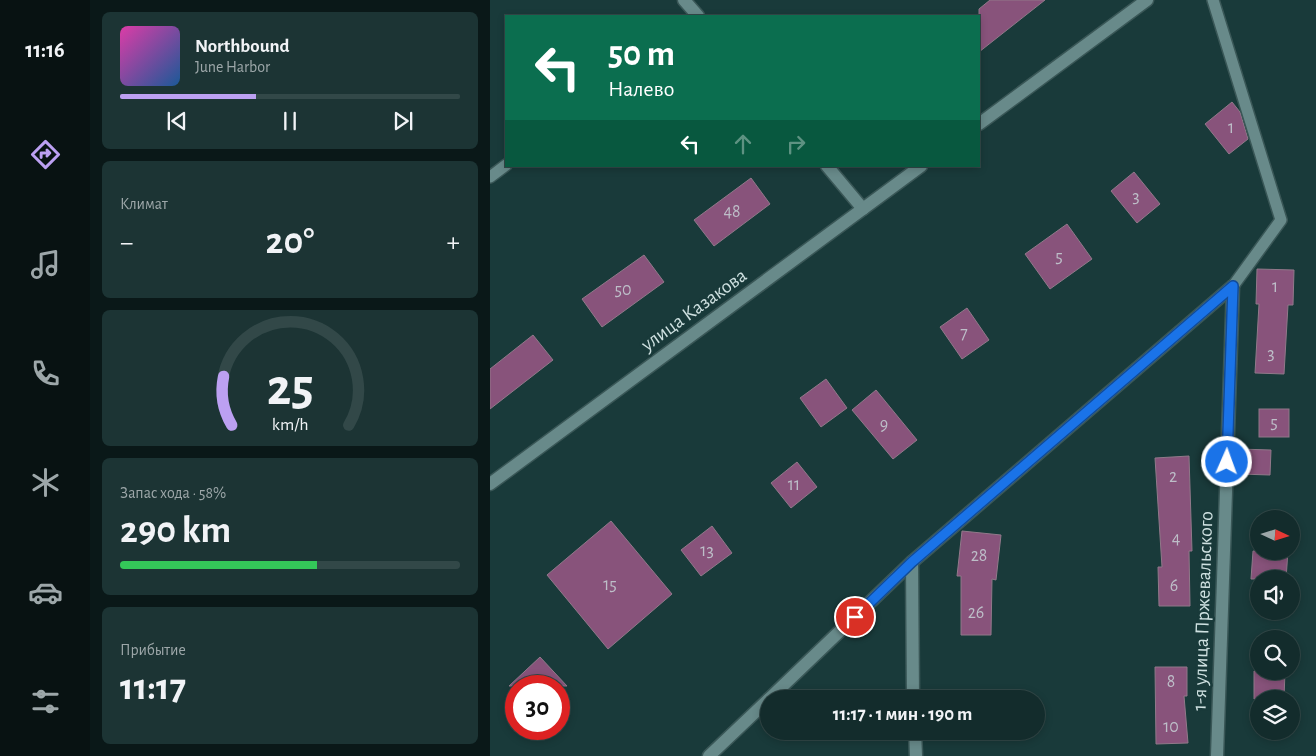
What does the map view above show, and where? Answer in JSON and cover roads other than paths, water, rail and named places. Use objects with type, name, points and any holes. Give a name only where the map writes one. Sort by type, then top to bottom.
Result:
[{"type":"street","points":[[691,8],[702,0]]},
{"type":"street","points":[[980,123],[1147,0]]},
{"type":"street","points":[[828,167],[863,209]]},
{"type":"street","name":"улица Казакова","points":[[490,484],[920,167]]},
{"type":"street","points":[[778,690],[912,562],[1233,286]]},
{"type":"street","name":"1-я улица Пржевальского","points":[[1217,756],[1233,286]]},
{"type":"street","points":[[912,562],[913,690]]},
{"type":"street","points":[[710,756],[760,708]]},
{"type":"street","points":[[915,740],[916,756]]},
{"type":"lane","points":[[1213,0],[1281,220],[1233,286]]},
{"type":"lane","points":[[490,177],[505,166]]}]
